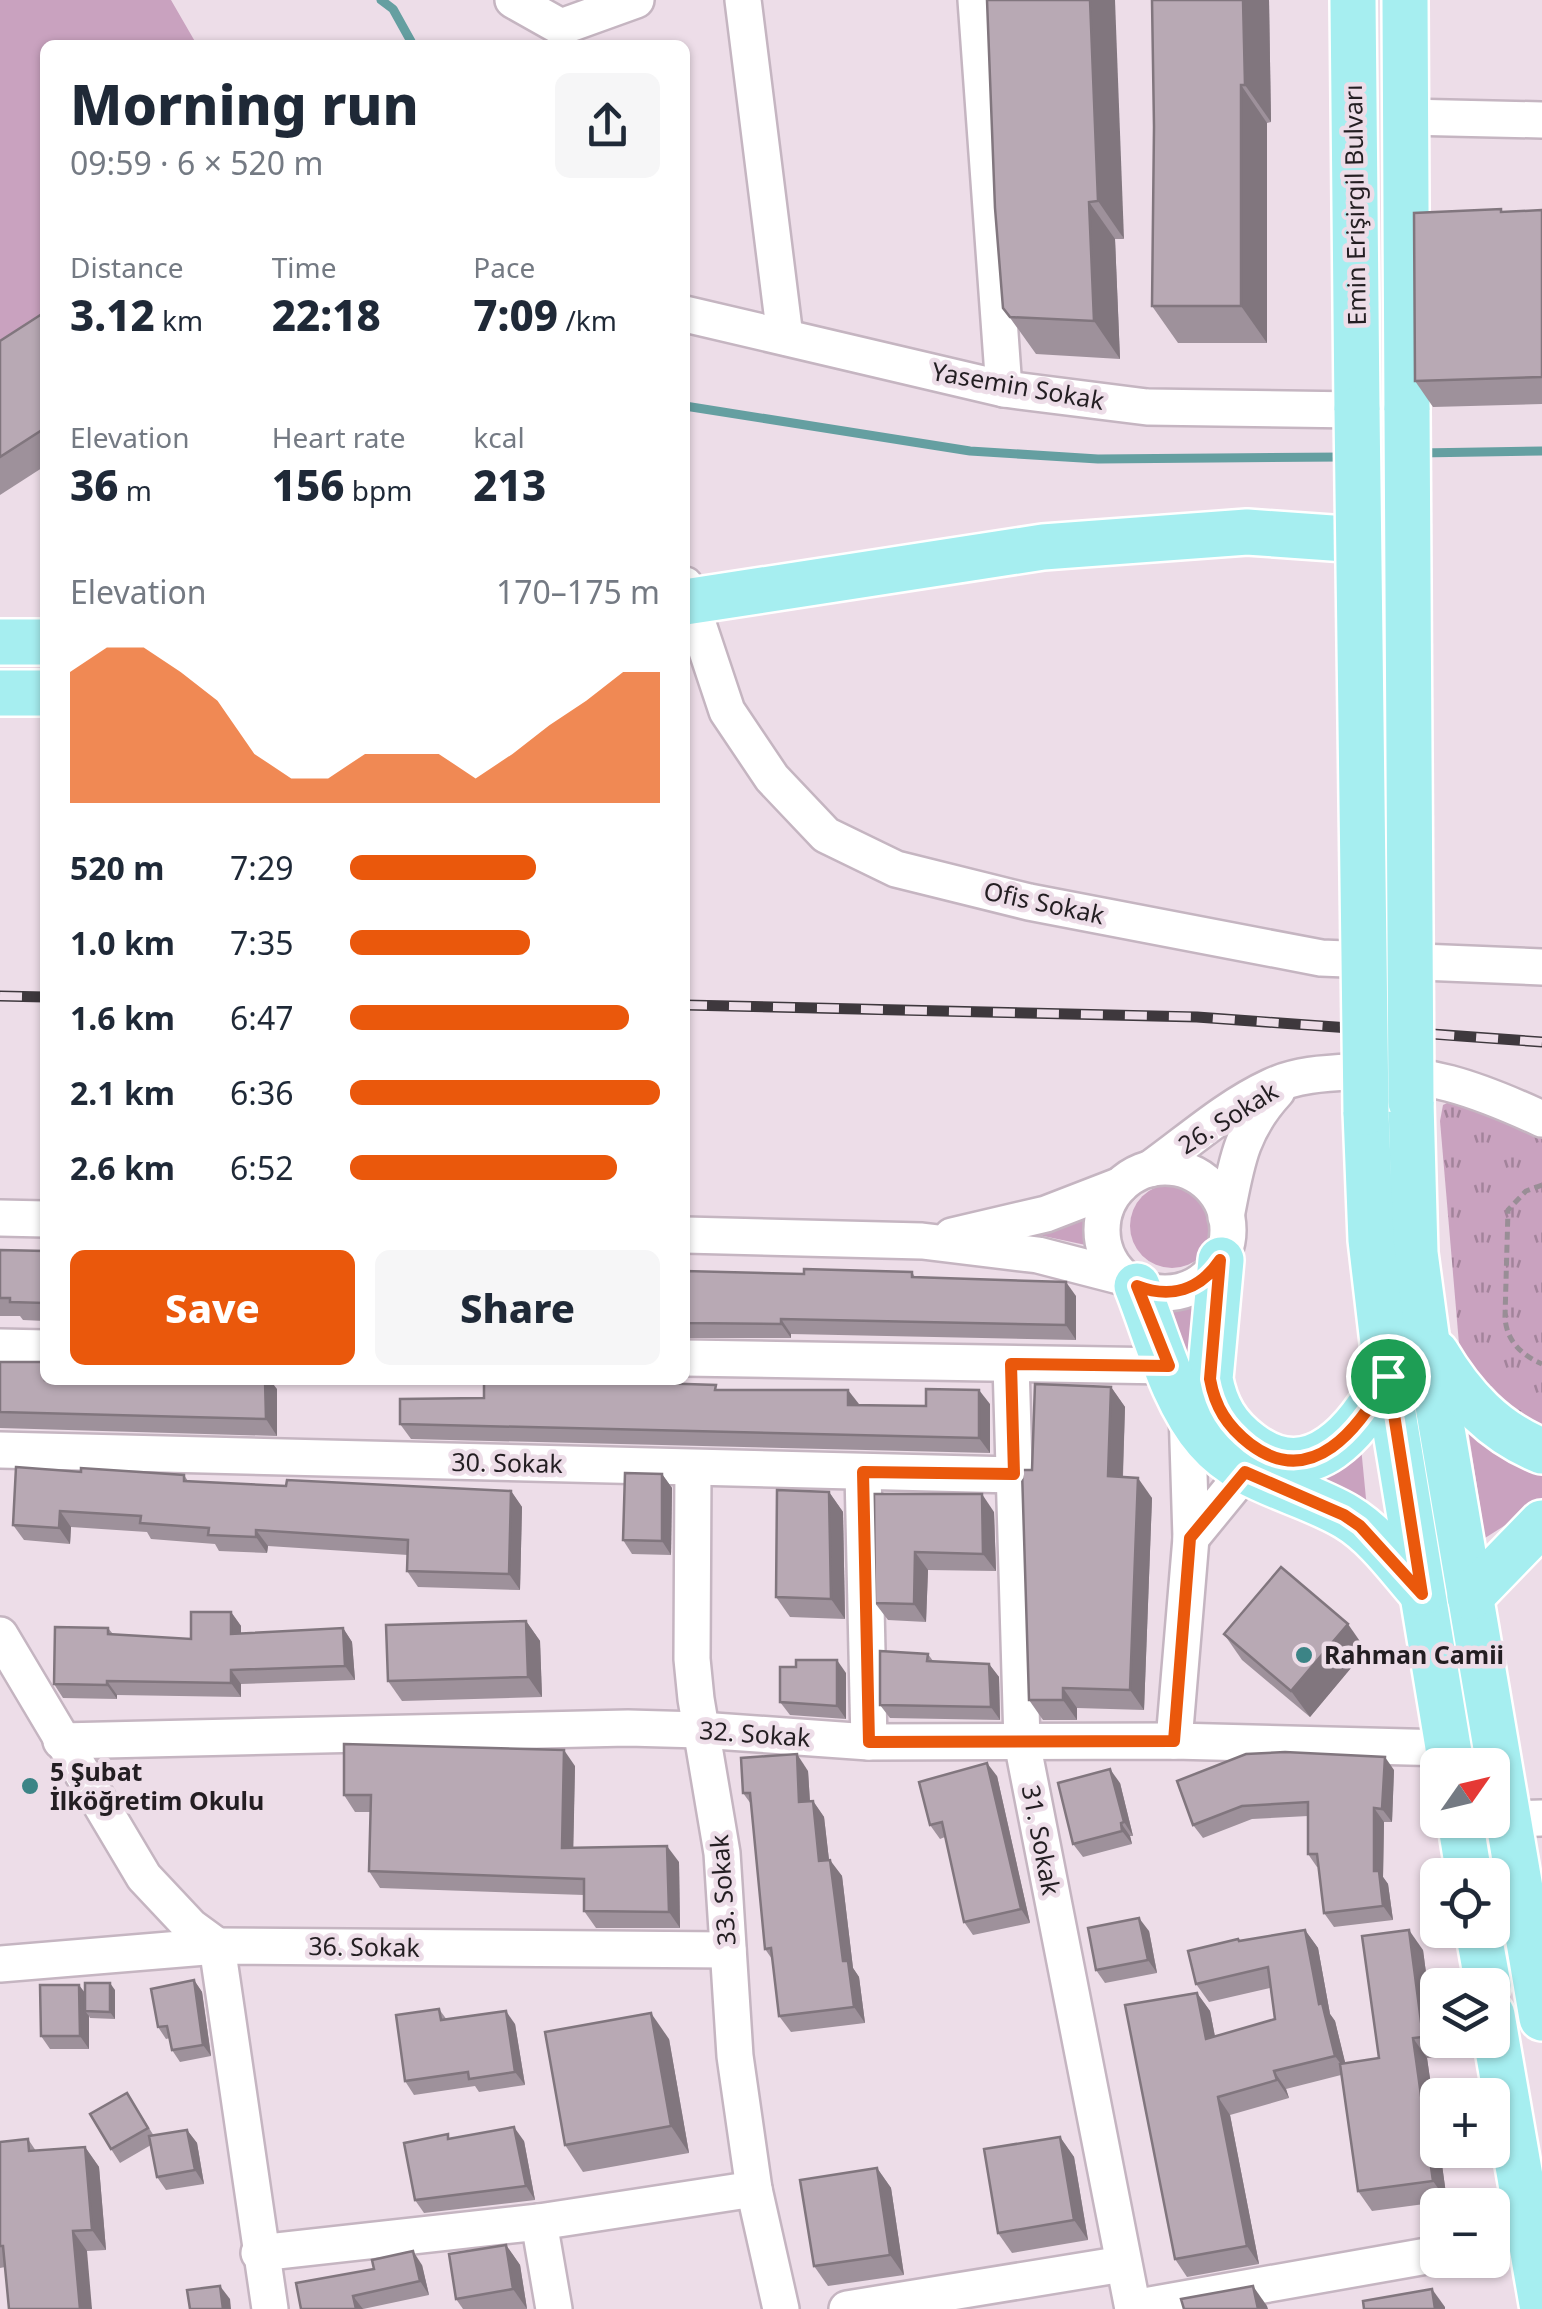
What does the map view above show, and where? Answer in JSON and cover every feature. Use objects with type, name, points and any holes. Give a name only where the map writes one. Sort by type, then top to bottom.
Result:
[{"type":"main road","name":"Emin Erişirgil Bulvarı","points":[[1353,0],[1366,1112],[1371,1240],[1388,1376],[1448,1748]]},
{"type":"main road","name":"Emin Erişirgil Bulvarı","points":[[1405,0],[1411,1102],[1416,1253],[1442,1354],[1479,1588],[1525,1818],[1542,2018]]},
{"type":"main road","points":[[690,598],[1043,546],[1247,532],[1360,540]]},
{"type":"main road","points":[[0,642],[40,642]]},
{"type":"main road","points":[[0,693],[40,693]]},
{"type":"main road","points":[[1223,1238],[1210,1379],[1212,1394],[1229,1426],[1260,1452],[1278,1459],[1298,1460],[1330,1449],[1362,1419],[1388,1376]]},
{"type":"main road","points":[[1130,1282],[1187,1410],[1206,1438],[1245,1472],[1344,1515],[1360,1526],[1422,1594]]},
{"type":"main road","points":[[1442,1354],[1468,1401],[1514,1440],[1542,1451]]},
{"type":"main road","points":[[1479,1588],[1542,1524]]},
{"type":"main road","points":[[1496,2058],[1511,2241],[1542,2304]]},
{"type":"street","points":[[514,0],[563,36],[636,0]]},
{"type":"street","points":[[743,0],[785,336]]},
{"type":"street","points":[[976,0],[1004,388]]},
{"type":"street","points":[[1406,117],[1542,120]]},
{"type":"street","name":"Yasemin Sokak","points":[[690,315],[1004,388],[1147,407],[1357,410]]},
{"type":"street","name":"Ofis Sokak","points":[[690,610],[727,711],[772,778],[826,835],[896,869],[1029,902],[1322,958],[1542,967]]},
{"type":"street","points":[[1286,1081],[1338,1072],[1409,1073],[1475,1089],[1542,1119]]},
{"type":"street","name":"26. Sokak","points":[[922,1242],[1046,1214],[1136,1177],[1236,1107],[1286,1081]]},
{"type":"street","name":"26. Sokak","points":[[1223,1238],[1246,1131],[1286,1081]]},
{"type":"street","points":[[1183,1170],[1211,1187],[1223,1238],[1203,1281],[1178,1292],[1164,1293],[1130,1282],[1112,1264],[1102,1232],[1104,1214],[1136,1177],[1183,1170]]},
{"type":"street","points":[[0,1218],[40,1219]]},
{"type":"street","name":"26. Sokak","points":[[690,1235],[922,1242],[1038,1254],[1130,1282]]},
{"type":"street","points":[[0,1347],[40,1348]]},
{"type":"street","points":[[690,1358],[1169,1366]]},
{"type":"street","name":"31. Sokak","points":[[1011,1364],[1022,1742],[1133,2309]]},
{"type":"street","points":[[1174,1741],[1190,1538],[1187,1410]]},
{"type":"street","name":"30. Sokak","points":[[0,1450],[1014,1474]]},
{"type":"street","name":"33. Sokak","points":[[693,1468],[692,1659],[700,1730],[722,1852],[735,2056],[754,2189],[781,2309]]},
{"type":"street","points":[[863,1472],[869,1742]]},
{"type":"street","points":[[1190,1538],[1245,1472]]},
{"type":"street","points":[[1479,1588],[1508,1695]]},
{"type":"street","points":[[0,1634],[144,1877],[191,1927],[217,1946],[270,2309]]},
{"type":"street","name":"32. Sokak","points":[[62,1741],[541,1728],[700,1730],[869,1742],[1174,1741],[1420,1754]]},
{"type":"street","name":"36. Sokak","points":[[0,1964],[217,1946],[728,1950]]},
{"type":"street","points":[[260,2253],[539,2222],[754,2189]]},
{"type":"street","points":[[539,2222],[554,2309]]},
{"type":"street","points":[[1133,2309],[1420,2257]]},
{"type":"street","points":[[847,2309],[1122,2264]]},
{"type":"path","points":[[1542,1186],[1519,1196],[1506,1218],[1504,1316],[1514,1344],[1542,1364]]},
{"type":"green space","points":[[0,0],[171,0],[194,40],[40,40],[40,323],[0,350]]},
{"type":"green space","points":[[1459,1097],[1542,1138],[1542,1442],[1462,1379],[1440,1121],[1443,1105]]},
{"type":"green space","points":[[1172,1184],[1188,1187],[1202,1196],[1211,1210],[1211,1242],[1202,1256],[1188,1265],[1172,1268],[1156,1265],[1142,1256],[1133,1242],[1130,1226],[1133,1210],[1142,1196],[1156,1187]]},
{"type":"green space","points":[[1092,1216],[1095,1247],[1034,1234]]},
{"type":"green space","points":[[1203,1299],[1197,1382],[1167,1303]]},
{"type":"green space","points":[[1468,1429],[1507,1458],[1542,1474],[1542,1502],[1485,1538]]},
{"type":"green space","points":[[1361,1447],[1367,1509],[1309,1473]]},
{"type":"building","points":[[987,0],[1090,0],[1098,201],[1089,202],[1094,321],[1010,317],[1003,308]]},
{"type":"building","points":[[1152,0],[1243,0],[1241,306],[1152,306]]},
{"type":"building","points":[[1542,210],[1542,377],[1415,381],[1414,213]]},
{"type":"building","points":[[40,315],[40,431],[0,457],[0,341]]},
{"type":"building","points":[[0,1250],[40,1251],[40,1303],[0,1298]]},
{"type":"building","points":[[804,1269],[912,1272],[912,1277],[1066,1282],[1066,1325],[781,1319],[781,1324],[690,1323],[690,1271],[804,1274]]},
{"type":"building","points":[[0,1362],[40,1362],[40,1385],[265,1385],[266,1419],[0,1412]]},
{"type":"building","points":[[690,1384],[716,1385],[715,1390],[848,1390],[848,1405],[926,1406],[926,1389],[979,1390],[979,1438],[400,1424],[400,1399],[484,1398],[484,1385]]},
{"type":"building","points":[[1035,1384],[1111,1387],[1108,1476],[1138,1478],[1130,1690],[1063,1688],[1063,1700],[1029,1700],[1022,1470],[1032,1470]]},
{"type":"building","points":[[16,1467],[184,1475],[184,1481],[286,1486],[287,1480],[511,1491],[509,1574],[407,1571],[408,1540],[256,1530],[256,1537],[208,1535],[209,1528],[140,1523],[141,1516],[60,1511],[59,1528],[13,1525]]},
{"type":"building","points":[[625,1473],[662,1474],[662,1541],[623,1540]]},
{"type":"building","points":[[777,1490],[829,1492],[831,1599],[776,1597]]},
{"type":"building","points":[[874,1494],[982,1494],[983,1554],[915,1552],[914,1604],[875,1603]]},
{"type":"building","points":[[1281,1567],[1348,1624],[1291,1691],[1224,1634]]},
{"type":"building","points":[[191,1612],[231,1612],[231,1634],[343,1628],[345,1666],[231,1670],[231,1683],[54,1684],[55,1627],[108,1628],[108,1634],[191,1639]]},
{"type":"building","points":[[526,1621],[528,1677],[388,1681],[386,1625]]},
{"type":"building","points":[[880,1651],[928,1654],[927,1661],[989,1664],[991,1707],[880,1705]]},
{"type":"building","points":[[796,1660],[837,1660],[837,1706],[780,1702],[780,1667],[796,1667]]},
{"type":"building","points":[[344,1744],[564,1750],[562,1848],[667,1846],[669,1912],[584,1911],[584,1879],[369,1871],[371,1795],[344,1795]]},
{"type":"building","points":[[797,1754],[799,1802],[813,1801],[819,1861],[830,1860],[843,1961],[848,1961],[854,2007],[779,2016],[771,1948],[765,1949],[750,1793],[743,1793],[741,1758]]},
{"type":"building","points":[[1246,1754],[1385,1757],[1382,1809],[1374,1808],[1374,1871],[1379,1871],[1383,1906],[1324,1913],[1317,1854],[1308,1854],[1308,1802],[1242,1806],[1193,1825],[1177,1781]]},
{"type":"building","points":[[987,1763],[1021,1909],[964,1922],[942,1822],[930,1825],[919,1782]]},
{"type":"building","points":[[1110,1769],[1124,1822],[1122,1831],[1073,1844],[1058,1783]]},
{"type":"building","points":[[1139,1918],[1148,1960],[1096,1970],[1088,1928]]},
{"type":"building","points":[[1305,1930],[1319,2004],[1322,2003],[1335,2056],[1274,2071],[1277,2080],[1218,2097],[1247,2246],[1175,2259],[1125,2005],[1197,1993],[1206,2039],[1275,2019],[1268,1967],[1196,1984],[1188,1951]]},
{"type":"building","points":[[1409,1930],[1420,2014],[1420,2037],[1413,2038],[1420,2088],[1420,2168],[1431,2168],[1433,2181],[1358,2191],[1340,2064],[1379,2058],[1362,1936]]},
{"type":"building","points":[[194,1980],[203,2045],[172,2050],[167,2026],[158,2027],[151,1989]]},
{"type":"building","points":[[85,1983],[110,1983],[110,2012],[85,2011]]},
{"type":"building","points":[[40,1985],[79,1985],[80,2036],[41,2036]]},
{"type":"building","points":[[439,2009],[441,2020],[506,2011],[515,2072],[469,2079],[468,2072],[405,2081],[396,2015]]},
{"type":"building","points":[[651,2013],[671,2126],[565,2145],[545,2032]]},
{"type":"building","points":[[127,2093],[148,2128],[111,2149],[90,2114]]},
{"type":"building","points":[[514,2127],[526,2186],[415,2200],[404,2143]]},
{"type":"building","points":[[187,2130],[195,2170],[157,2177],[149,2136]]},
{"type":"building","points":[[1060,2137],[1074,2220],[998,2233],[984,2149]]},
{"type":"building","points":[[28,2139],[29,2151],[85,2147],[92,2230],[73,2231],[80,2309],[9,2309],[0,2246],[0,2142]]},
{"type":"building","points":[[877,2168],[890,2255],[814,2266],[800,2180]]},
{"type":"building","points":[[506,2245],[513,2289],[456,2299],[449,2254]]},
{"type":"building","points":[[413,2251],[420,2281],[353,2296],[356,2309],[301,2309],[296,2283],[374,2269],[372,2260]]},
{"type":"building","points":[[220,2286],[223,2309],[190,2309],[187,2290]]},
{"type":"building","points":[[1253,2286],[1258,2309],[1184,2309],[1181,2299]]},
{"type":"building","points":[[1432,2289],[1435,2309],[1364,2309],[1363,2301]]},
{"type":"waterway","points":[[381,0],[393,9],[410,40]]},
{"type":"waterway","points":[[690,407],[970,451],[1098,459],[1343,457]]},
{"type":"waterway","points":[[1419,453],[1542,451]]},
{"type":"railway","points":[[0,996],[40,997]]},
{"type":"railway","points":[[690,1005],[1197,1017],[1542,1042]]},
{"type":"place","name":"Rahman Camii","points":[[1304,1655]]},
{"type":"place","name":"5 Şubat İlköğretim Okulu","points":[[30,1786]]},
{"type":"route","points":[[1220,1260],[1212,1394],[1229,1426],[1260,1452],[1278,1459],[1298,1460],[1330,1449],[1362,1419],[1388,1376],[1422,1594],[1360,1526],[1344,1515],[1245,1472],[1190,1538],[1174,1741],[869,1742],[863,1472],[1014,1474],[1011,1364],[1169,1366],[1137,1286],[1164,1293],[1191,1288],[1203,1281],[1220,1260]]}]
